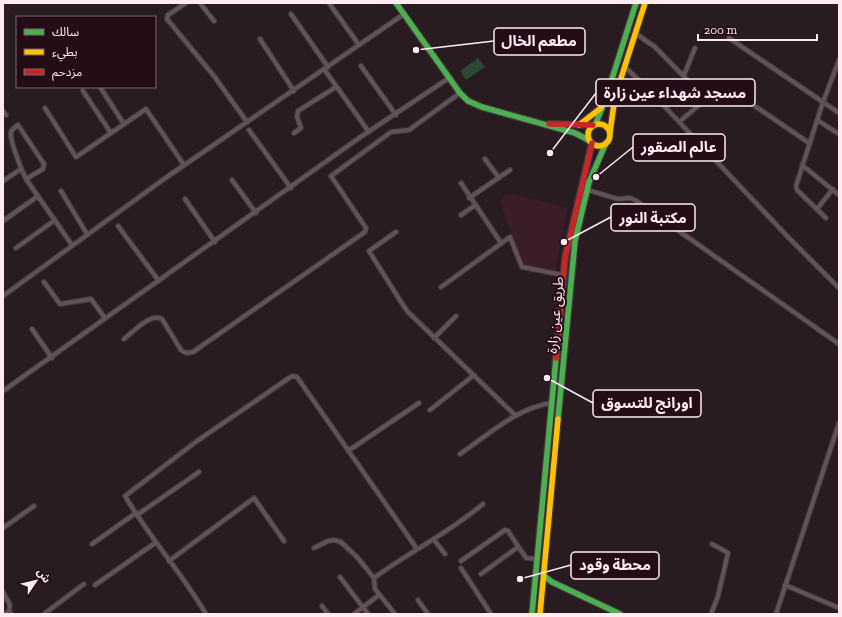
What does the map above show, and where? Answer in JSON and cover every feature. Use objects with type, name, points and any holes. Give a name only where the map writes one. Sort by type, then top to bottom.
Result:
[{"type":"main road","points":[[396,3],[460,93],[468,101],[482,107],[546,124],[599,146],[606,143],[609,139],[611,115],[624,66],[645,3]]},
{"type":"main road","points":[[591,142],[589,131],[594,125],[604,105],[636,3]]},
{"type":"main road","points":[[579,125],[604,105]]},
{"type":"main road","points":[[600,114],[606,117],[611,115]]},
{"type":"main road","points":[[546,124],[604,125],[610,132]]},
{"type":"main road","name":"طريق عين زارة","points":[[532,614],[564,275],[570,231],[590,154],[591,142]]},
{"type":"main road","name":"طريق عين زارة","points":[[540,614],[572,264],[577,233],[588,190],[598,156],[606,143]]},
{"type":"main road","points":[[590,154],[596,153],[598,156]]},
{"type":"main road","points":[[544,576],[554,583],[620,614]]},
{"type":"main road","points":[[542,587],[554,583]]},
{"type":"street","points":[[186,3],[168,16],[167,19],[214,76],[248,122]]},
{"type":"street","points":[[200,3],[214,21]]},
{"type":"street","points":[[328,3],[359,46]]},
{"type":"street","points":[[290,14],[326,68],[336,87],[369,132]]},
{"type":"street","points":[[3,296],[184,165],[404,14]]},
{"type":"street","points":[[636,32],[656,47],[706,99],[679,122]]},
{"type":"street","points":[[729,38],[839,113]]},
{"type":"street","points":[[260,39],[294,90]]},
{"type":"street","points":[[684,75],[695,48]]},
{"type":"street","points":[[826,218],[796,187],[809,142],[823,102],[837,72],[839,60]]},
{"type":"street","points":[[361,66],[396,115]]},
{"type":"street","points":[[624,66],[648,88],[788,237],[839,288]]},
{"type":"street","points":[[3,391],[52,358],[105,318],[292,188],[369,132],[449,78]]},
{"type":"street","points":[[724,85],[809,142]]},
{"type":"street","points":[[294,133],[301,128],[297,117],[298,112],[336,87]]},
{"type":"street","points":[[101,88],[124,124]]},
{"type":"street","points":[[83,91],[111,134]]},
{"type":"street","points":[[124,339],[150,319],[158,317],[162,319],[181,350],[186,353],[193,352],[365,232],[366,228],[331,176],[391,132],[409,130],[460,93]]},
{"type":"street","points":[[45,108],[76,157],[144,110],[148,110],[184,165]]},
{"type":"street","points":[[3,111],[6,115]]},
{"type":"street","points":[[817,120],[839,134]]},
{"type":"street","points":[[26,179],[43,169],[44,164],[18,125],[13,128],[10,136],[21,169],[26,179],[72,245]]},
{"type":"street","points":[[249,130],[292,188]]},
{"type":"street","points":[[485,159],[499,178]]},
{"type":"street","points":[[802,165],[839,195]]},
{"type":"street","points":[[3,181],[21,169]]},
{"type":"street","points":[[469,198],[510,170]]},
{"type":"street","points":[[232,180],[256,213]]},
{"type":"street","points":[[461,184],[474,206],[501,243]]},
{"type":"street","points":[[817,209],[833,189]]},
{"type":"street","points":[[588,190],[618,199],[630,198],[636,200],[839,344]]},
{"type":"street","points":[[61,191],[87,234]]},
{"type":"street","points":[[3,221],[38,196]]},
{"type":"street","points":[[185,199],[215,242]]},
{"type":"street","points":[[461,215],[474,206]]},
{"type":"street","points":[[16,248],[55,220]]},
{"type":"street","points":[[118,226],[159,281]]},
{"type":"street","points":[[396,232],[369,252],[408,312],[516,416]]},
{"type":"street","points":[[441,287],[501,243],[512,238],[522,266],[564,275]]},
{"type":"street","points":[[44,282],[60,304],[92,299],[105,318]]},
{"type":"street","points":[[434,338],[456,316]]},
{"type":"street","points":[[32,329],[52,358]]},
{"type":"street","points":[[430,410],[474,375]]},
{"type":"street","points":[[206,614],[189,587],[156,544],[125,494],[197,441],[292,376],[297,377],[416,549]]},
{"type":"street","points":[[348,451],[419,403]]},
{"type":"street","points":[[460,454],[516,416],[536,406],[552,404]]},
{"type":"street","points":[[776,614],[839,423]]},
{"type":"street","points":[[92,544],[199,472]]},
{"type":"street","points":[[168,561],[254,498],[284,541]]},
{"type":"street","points":[[374,578],[416,549],[434,540],[458,524],[483,504]]},
{"type":"street","points":[[3,528],[34,506]]},
{"type":"street","points":[[461,561],[505,530],[527,559],[537,559]]},
{"type":"street","points":[[434,540],[445,554]]},
{"type":"street","points":[[314,548],[328,541],[338,541],[357,557],[374,578],[375,589],[395,614]]},
{"type":"street","points":[[95,585],[156,544]]},
{"type":"street","points":[[711,614],[718,596],[728,553],[712,544]]},
{"type":"street","points":[[480,574],[518,547]]},
{"type":"street","points":[[461,568],[491,614]]},
{"type":"street","points":[[340,577],[368,614]]},
{"type":"street","points":[[44,614],[84,584]]},
{"type":"street","points":[[785,586],[839,608]]},
{"type":"street","points":[[3,592],[10,605],[10,613],[5,614]]},
{"type":"street","points":[[354,614],[379,595]]},
{"type":"street","points":[[418,600],[428,614]]},
{"type":"street","points":[[322,606],[328,614]]},
{"type":"shaded area","points":[[508,193],[568,208],[555,273],[522,265],[500,201]]},
{"type":"green space","points":[[478,58],[485,67],[466,80],[460,71]]},
{"type":"traffic: fast","points":[[396,3],[460,93],[468,101],[482,107],[575,133],[590,141]]},
{"type":"traffic: fast","points":[[595,125],[605,101],[636,3]]},
{"type":"traffic: fast","points":[[558,419],[575,241],[589,182],[606,143]]},
{"type":"traffic: fast","points":[[532,614],[556,358]]},
{"type":"traffic: fast","points":[[544,576],[552,582],[620,614]]},
{"type":"traffic: slow","points":[[610,132],[615,97],[645,3]]},
{"type":"traffic: slow","points":[[579,125],[601,108]]},
{"type":"traffic: slow","points":[[599,124],[607,127],[610,135],[607,143],[599,146],[591,143],[588,135],[591,127],[599,124]]},
{"type":"traffic: slow","points":[[540,614],[558,419]]},
{"type":"traffic: jam","points":[[549,124],[593,125]]},
{"type":"traffic: jam","points":[[556,358],[565,258],[592,143]]},
{"type":"place","name":"مطعم الخال","points":[[416,50]]},
{"type":"place","name":"مسجد شهداء عين زارة","points":[[550,153]]},
{"type":"place","name":"عالم الصقور","points":[[596,177]]},
{"type":"place","name":"مكتبة النور","points":[[564,242]]},
{"type":"place","name":"اورانج للتسوق","points":[[547,378]]},
{"type":"place","name":"محطة وقود","points":[[520,579]]}]
